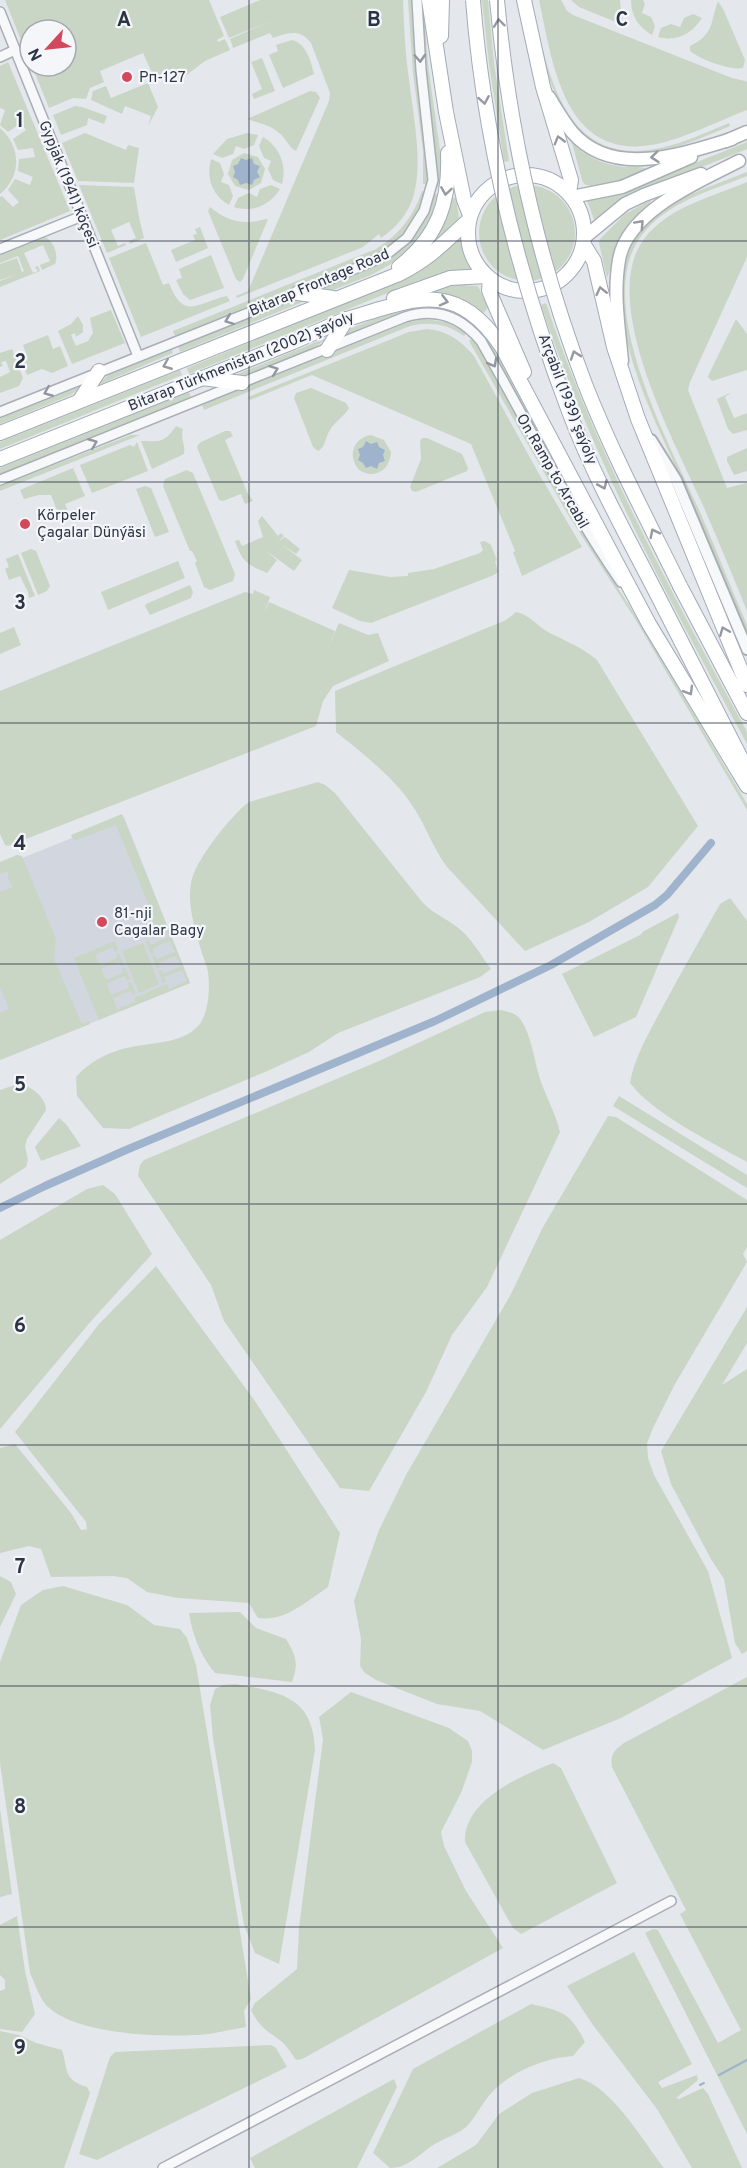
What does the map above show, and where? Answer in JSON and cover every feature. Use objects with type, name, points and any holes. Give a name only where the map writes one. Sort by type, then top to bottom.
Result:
[{"type":"main road","points":[[429,0],[446,112],[464,200],[470,218]]},
{"type":"main road","points":[[440,74],[442,0]]},
{"type":"main road","name":"Arçabil (1939) şaýoly","points":[[472,0],[482,93],[495,164],[512,236],[530,299],[571,416],[615,512],[747,770]]},
{"type":"main road","name":"Arçabil (1939) şaýoly","points":[[497,0],[507,87],[535,228],[553,292],[585,384],[625,476],[747,713]]},
{"type":"main road","points":[[524,0],[543,87],[571,180],[571,195]]},
{"type":"main road","points":[[543,87],[573,133],[590,147],[612,156],[631,159],[655,158],[687,152],[732,139]]},
{"type":"main road","points":[[358,289],[397,268],[412,257],[423,245],[436,224],[447,193],[446,112]]},
{"type":"main road","points":[[571,195],[622,187],[747,132]]},
{"type":"main road","points":[[584,241],[610,215],[635,199],[743,159]]},
{"type":"main road","points":[[624,381],[616,300],[619,259],[624,245],[646,217],[666,201],[743,159]]},
{"type":"main road","points":[[534,175],[553,181],[571,195],[582,216],[584,241],[578,261],[568,275],[554,285],[538,291],[521,292],[504,288],[488,277],[476,264],[470,250],[468,235],[470,218],[480,197],[495,183],[513,176],[534,175]]},
{"type":"main road","name":"Bitarap Türkmenistan (2002) şaýoly","points":[[0,433],[399,274],[422,262],[438,250],[470,218]]},
{"type":"main road","points":[[584,241],[594,261],[624,381],[747,685]]},
{"type":"main road","points":[[488,277],[492,298],[559,456]]},
{"type":"main road","name":"Bitarap Türkmenistan (2002) şaýoly","points":[[0,459],[293,342],[429,284],[450,278],[488,277]]},
{"type":"main road","points":[[298,293],[335,298]]},
{"type":"main road","points":[[327,350],[347,319],[425,298],[439,299],[466,309],[488,326],[502,347],[650,624],[747,786]]},
{"type":"main road","points":[[80,400],[99,371]]},
{"type":"main road","points":[[200,378],[242,383]]},
{"type":"street","name":"Bitarap Frontage Road","points":[[0,412],[298,293],[387,254],[407,238],[424,211],[431,190],[433,167],[421,69],[417,0]]},
{"type":"street","name":"Gypjak (1941) köçesi","points":[[0,12],[138,356]]},
{"type":"street","points":[[0,57],[15,50]]},
{"type":"street","points":[[0,249],[82,216]]},
{"type":"street","name":"On Ramp to Arcabil","points":[[327,350],[414,315],[433,313],[456,319],[473,331],[481,341],[543,457],[598,549],[650,624]]},
{"type":"street","points":[[0,480],[327,350]]},
{"type":"street","points":[[638,419],[676,480],[747,649]]},
{"type":"street","points":[[163,2168],[671,1901]]},
{"type":"shaded area","name":"81-nji Cagalar Bagy","points":[[124,817],[190,983],[0,1060],[0,867]]},
{"type":"green space","points":[[5,0],[209,0],[224,36],[217,40],[218,42],[225,39],[230,50],[205,61],[180,80],[169,71],[154,77],[143,53],[100,71],[104,82],[90,88],[86,99],[73,98],[49,108],[37,78],[78,78],[78,18],[18,18],[18,33]]},
{"type":"green space","points":[[260,0],[403,0],[404,30],[416,137],[417,180],[412,201],[406,213],[381,238],[379,234],[363,247],[237,298],[236,296],[248,291],[329,101],[330,93],[311,43],[302,35],[288,33],[273,38],[270,33],[233,48],[230,39],[271,21],[229,38],[220,17]]},
{"type":"green space","points":[[408,0],[411,0],[416,74],[426,151],[427,184],[423,184],[423,151],[413,73]]},
{"type":"green space","points":[[420,0],[423,0],[428,64],[441,158],[442,188],[437,187],[436,158],[424,64]]},
{"type":"green space","points":[[482,0],[488,0],[494,63],[509,161],[504,162],[489,64]]},
{"type":"green space","points":[[529,0],[532,0],[554,84],[565,108],[581,129],[601,144],[627,151],[660,148],[729,123],[730,126],[661,151],[627,154],[600,147],[579,132],[564,111],[543,57]]},
{"type":"green space","points":[[539,0],[561,0],[567,11],[573,15],[747,82],[747,110],[657,144],[626,146],[602,139],[583,124],[569,104],[558,80]]},
{"type":"green space","points":[[571,0],[620,0],[622,21],[618,23],[579,7]]},
{"type":"green space","points":[[631,0],[643,0],[645,4],[642,13],[651,17],[655,26],[652,35],[636,20]]},
{"type":"green space","points":[[718,1],[745,60],[743,68],[715,64],[690,51],[690,46],[708,32]]},
{"type":"green space","points":[[693,14],[702,18],[689,32],[678,37],[658,37],[661,28],[671,24],[680,27],[684,18]]},
{"type":"green space","points":[[292,40],[304,49],[314,74],[283,88],[269,55],[278,51],[276,45]]},
{"type":"green space","points":[[262,58],[275,91],[254,99],[252,94],[262,89],[251,62]]},
{"type":"green space","points":[[8,62],[70,211],[0,240],[0,197],[2,196],[13,207],[19,202],[8,190],[15,179],[30,185],[33,177],[18,171],[19,159],[35,157],[33,148],[18,150],[13,139],[26,130],[21,123],[8,132],[0,125],[5,110],[0,108],[0,66]]},
{"type":"green space","points":[[148,83],[158,107],[148,126],[151,116],[125,106],[122,114],[91,100],[93,91],[106,86],[111,98]]},
{"type":"green space","points":[[310,91],[316,92],[320,98],[296,151],[275,130],[247,119]]},
{"type":"green space","points":[[75,106],[107,116],[104,124],[88,118],[87,125],[61,135],[53,115]]},
{"type":"green space","points":[[0,128],[12,143],[16,161],[12,179],[0,194]]},
{"type":"green space","points":[[85,133],[126,150],[128,145],[139,148],[134,183],[78,181],[62,143]]},
{"type":"green space","points":[[247,133],[258,135],[254,145],[244,149],[236,146],[233,154],[222,158],[213,154],[227,139]]},
{"type":"green space","points":[[263,137],[274,146],[281,157],[284,170],[282,184],[273,180],[268,169],[271,161],[264,158],[259,146]]},
{"type":"green space","points":[[747,142],[747,149],[637,193],[596,225],[586,198],[620,193]]},
{"type":"green space","points":[[572,143],[599,161],[622,167],[646,169],[607,185],[584,184]]},
{"type":"green space","points":[[244,153],[258,157],[265,169],[261,183],[249,190],[235,186],[228,174],[232,160]]},
{"type":"green space","points":[[211,159],[220,163],[224,174],[221,182],[229,185],[233,196],[229,205],[218,196],[212,185],[209,173]]},
{"type":"green space","points":[[747,172],[747,176],[676,206],[652,224],[642,235],[628,263],[625,297],[630,335],[655,413],[700,512],[747,625],[747,636],[690,497],[647,403],[634,367],[625,331],[621,296],[625,264],[638,235],[648,223],[660,212],[688,196]]},
{"type":"green space","points":[[747,182],[747,257],[688,390],[727,488],[747,483],[747,611],[659,408],[635,333],[630,298],[632,266],[644,239],[654,228],[691,204]]},
{"type":"green space","points":[[79,185],[134,187],[144,238],[130,244],[129,241],[136,238],[129,222],[111,230],[118,246],[125,243],[126,245],[107,253]]},
{"type":"green space","points":[[271,185],[280,189],[266,203],[248,209],[234,207],[238,198],[249,193],[257,197],[260,189]]},
{"type":"green space","points":[[527,185],[545,189],[561,199],[571,215],[575,233],[571,251],[561,267],[545,277],[527,281],[509,277],[493,267],[483,251],[479,233],[483,215],[493,199],[509,189]]},
{"type":"green space","points":[[422,191],[426,193],[414,220],[402,235],[378,253],[175,336],[173,331],[376,249],[392,238],[404,224]]},
{"type":"green space","points":[[435,194],[441,195],[428,229],[400,259],[371,275],[333,290],[318,290],[374,267],[405,246],[427,215]]},
{"type":"green space","points":[[451,198],[456,198],[459,218],[431,247],[429,246]]},
{"type":"green space","points":[[649,201],[650,203],[621,237],[607,278],[600,239],[625,214]]},
{"type":"green space","points":[[210,207],[233,220],[252,222],[268,219],[240,282],[236,279],[208,211]]},
{"type":"green space","points":[[200,227],[208,248],[176,262],[171,250],[195,240],[193,235],[197,234],[195,229]]},
{"type":"green space","points":[[460,234],[464,254],[472,273],[445,273],[417,281],[189,374],[187,368],[413,274]]},
{"type":"green space","points":[[45,237],[55,249],[55,264],[42,270],[40,265],[50,261],[43,245],[24,253],[33,273],[38,271],[35,267],[38,266],[40,271],[0,287],[0,281],[17,274],[0,280],[0,264],[17,258],[22,272],[24,271],[18,256],[0,263],[0,255]]},
{"type":"green space","points":[[146,243],[163,285],[169,283],[180,302],[186,306],[193,306],[227,296],[230,301],[141,337],[109,258]]},
{"type":"green space","points":[[211,255],[224,288],[190,300],[183,294],[176,280],[182,278],[179,269]]},
{"type":"green space","points":[[447,284],[478,286],[488,308],[483,313],[460,298],[430,291]]},
{"type":"green space","points":[[296,299],[310,299],[180,352],[178,346]]},
{"type":"green space","points":[[546,303],[588,414],[612,468],[691,628],[747,732],[747,744],[661,583],[608,474],[561,362],[541,305]]},
{"type":"green space","points":[[410,305],[445,306],[476,322],[473,325],[457,315],[441,310],[424,309],[391,317],[341,337],[349,329]]},
{"type":"green space","points":[[111,310],[125,343],[72,364],[58,331],[71,324],[78,316],[83,325],[83,332],[76,337],[75,333],[71,335],[76,346],[88,341],[93,333],[90,318]]},
{"type":"green space","points":[[424,319],[446,322],[467,333],[464,336],[438,325],[410,326],[204,410],[202,405],[409,322]]},
{"type":"green space","points":[[736,319],[747,334],[747,370],[712,381],[708,377],[709,374]]},
{"type":"green space","points":[[481,328],[497,353],[563,480],[478,330]]},
{"type":"green space","points":[[427,329],[453,337],[474,356],[582,547],[522,576],[513,552],[515,551],[471,444],[312,375],[250,400],[248,397],[409,332]]},
{"type":"green space","points":[[48,335],[53,349],[60,346],[68,366],[52,373],[42,369],[27,375],[22,362],[28,359],[23,345]]},
{"type":"green space","points":[[328,337],[311,349],[283,362],[233,376]]},
{"type":"green space","points":[[473,338],[569,511],[639,621],[747,804],[747,810],[637,622],[567,513],[469,341]]},
{"type":"green space","points":[[171,348],[173,353],[98,385],[109,374]]},
{"type":"green space","points":[[12,349],[23,378],[19,386],[0,393],[0,377],[10,372],[6,361],[1,362],[3,366],[0,367],[0,353]]},
{"type":"green space","points":[[180,370],[182,375],[0,449],[0,442]]},
{"type":"green space","points":[[85,383],[71,395],[0,424],[0,417]]},
{"type":"green space","points":[[311,388],[346,403],[349,408],[332,427],[323,447],[318,451],[313,447],[294,398],[296,393]]},
{"type":"green space","points":[[189,392],[191,397],[0,474],[0,468]]},
{"type":"green space","points":[[732,392],[725,397],[734,418],[747,413],[747,430],[733,434],[728,429],[717,399]]},
{"type":"green space","points":[[176,426],[183,429],[184,454],[152,469],[141,441],[164,439]]},
{"type":"green space","points":[[230,431],[233,436],[225,440],[253,501],[245,504],[241,494],[223,501],[219,500],[198,450],[197,446],[201,442]]},
{"type":"green space","points":[[131,435],[140,435],[0,491],[0,486]]},
{"type":"green space","points":[[371,435],[384,440],[391,452],[385,468],[381,472],[371,474],[359,470],[355,465],[353,454],[356,444]]},
{"type":"green space","points":[[422,438],[427,438],[462,454],[468,468],[467,471],[416,492],[412,491],[410,487],[421,459],[420,441]]},
{"type":"green space","points":[[137,442],[148,471],[92,493],[80,465],[130,445],[134,447]]},
{"type":"green space","points":[[747,448],[747,471],[734,475],[727,457]]},
{"type":"green space","points":[[73,468],[85,496],[65,504],[70,516],[61,520],[51,495],[24,499],[20,490]]},
{"type":"green space","points":[[187,470],[193,473],[235,574],[233,581],[210,590],[204,587],[195,563],[197,561],[190,551],[163,486],[165,479]]},
{"type":"green space","points":[[145,486],[151,488],[169,532],[155,537],[136,489]]},
{"type":"green space","points":[[262,516],[278,536],[281,533],[284,536],[278,542],[285,537],[300,549],[296,554],[281,544],[302,560],[294,571],[265,550],[277,560],[267,573],[250,565],[240,554],[235,541],[239,540],[242,546],[263,537],[258,521]]},
{"type":"green space","points":[[485,541],[491,545],[497,560],[495,561],[498,572],[494,575],[371,623],[360,621],[332,608],[349,570],[390,577],[408,576],[408,573],[434,569],[480,553],[483,550],[480,542]]},
{"type":"green space","points":[[31,549],[36,551],[50,586],[47,591],[38,595],[21,553]]},
{"type":"green space","points":[[18,554],[35,596],[29,598],[20,576],[9,580],[5,569],[9,567],[6,559]]},
{"type":"green space","points":[[178,561],[185,578],[108,610],[101,592]]},
{"type":"green space","points":[[190,585],[193,592],[191,598],[150,615],[146,604]]},
{"type":"green space","points":[[254,590],[270,597],[264,614],[269,602],[335,631],[327,650],[339,623],[368,635],[378,633],[389,661],[333,686],[323,701],[316,726],[8,846],[5,845],[0,834],[0,691],[245,592],[253,594]]},
{"type":"green space","points":[[516,612],[525,615],[548,632],[597,660],[698,826],[648,887],[589,922],[525,951],[447,867],[403,792],[376,765],[336,732],[335,691],[506,620]]},
{"type":"green space","points":[[14,627],[21,645],[0,654],[0,633]]},
{"type":"green space","points":[[318,782],[335,793],[423,903],[462,931],[491,969],[480,977],[338,1033],[309,1052],[129,1129],[103,1128],[77,1096],[76,1077],[94,1062],[116,1051],[184,1036],[199,1025],[205,1013],[209,992],[208,972],[192,917],[190,900],[191,883],[199,863],[224,828],[249,802]]},
{"type":"green space","points":[[122,814],[190,983],[99,1020],[74,958],[115,941],[118,950],[115,952],[113,947],[95,955],[100,966],[117,958],[116,954],[119,953],[124,965],[121,966],[119,962],[101,969],[106,980],[123,973],[122,968],[125,967],[130,979],[127,981],[125,976],[107,983],[111,995],[129,988],[128,983],[131,982],[136,994],[133,995],[130,991],[113,998],[117,1009],[135,1002],[134,998],[167,984],[169,989],[187,981],[182,970],[164,977],[166,982],[163,983],[158,971],[161,970],[163,974],[181,966],[176,956],[158,963],[160,967],[157,969],[152,956],[155,955],[157,959],[175,952],[170,941],[153,948],[154,953],[151,954],[146,942],[149,940],[151,945],[169,937],[164,926],[147,933],[148,938],[145,939],[141,931],[152,925],[154,918],[116,825],[74,841],[71,835]]},
{"type":"green space","points":[[17,855],[22,856],[56,939],[54,959],[82,1024],[89,1021],[90,1024],[0,1060],[0,1013],[9,1009],[0,987],[0,892],[13,887],[8,879],[8,871],[0,874],[0,862]]},
{"type":"green space","points":[[730,898],[747,921],[747,1162],[668,1116],[630,1083],[638,1055],[661,1010],[720,904]]},
{"type":"green space","points":[[678,913],[679,917],[636,1017],[594,1037],[562,974]]},
{"type":"green space","points":[[143,943],[159,984],[139,993],[122,951]]},
{"type":"green space","points":[[501,1010],[517,1016],[525,1027],[540,1079],[560,1132],[487,1287],[452,1335],[426,1392],[369,1491],[340,1488],[224,1321],[211,1285],[138,1176],[140,1165],[144,1160],[379,1061],[485,1012]]},
{"type":"green space","points":[[18,1084],[36,1092],[46,1110],[27,1139],[26,1167],[0,1184],[0,1090]]},
{"type":"green space","points":[[619,1096],[747,1175],[747,1188],[613,1106]]},
{"type":"green space","points":[[608,1116],[616,1117],[747,1200],[747,1247],[743,1254],[747,1262],[675,1384],[647,1443],[648,1458],[654,1475],[708,1571],[732,1658],[621,1718],[543,1750],[480,1711],[437,1704],[376,1680],[365,1673],[360,1666],[361,1639],[354,1601],[379,1530],[406,1475],[511,1294],[543,1227]]},
{"type":"green space","points":[[59,1118],[81,1146],[41,1161],[35,1147]]},
{"type":"green space","points":[[103,1185],[115,1194],[152,1254],[92,1320],[0,1429],[0,1240],[87,1189]]},
{"type":"green space","points":[[156,1266],[255,1401],[340,1533],[328,1587],[286,1614],[258,1618],[249,1603],[178,1598],[147,1592],[127,1578],[113,1576],[51,1577],[41,1549],[29,1546],[0,1553],[0,1448],[15,1444],[71,1513],[81,1530],[87,1529],[86,1522],[15,1432],[99,1324]]},
{"type":"green space","points":[[747,1307],[747,1343],[722,1385],[747,1369],[747,1651],[742,1654],[735,1643],[724,1579],[671,1484],[661,1451]]},
{"type":"green space","points":[[0,1576],[11,1582],[16,1594],[0,1627]]},
{"type":"green space","points":[[63,1586],[127,1605],[154,1625],[180,1629],[187,1638],[196,1665],[251,1999],[244,2011],[246,2027],[192,2035],[124,2033],[79,2024],[61,2016],[47,2006],[39,1995],[30,1973],[0,1763],[0,1662],[21,1605],[43,1590]]},
{"type":"green space","points":[[240,1612],[256,1628],[286,1639],[295,1660],[292,1682],[215,1673],[210,1667],[198,1645],[189,1613]]},
{"type":"green space","points":[[747,1677],[747,2134],[645,1933],[653,1929],[658,1930],[718,2043],[741,2030],[680,1914],[686,1910],[612,1767],[612,1759],[614,1753],[624,1743]]},
{"type":"green space","points":[[235,1684],[280,1694],[291,1700],[301,1707],[313,1732],[315,1750],[279,1964],[255,1953],[244,1925],[213,1738],[210,1705],[215,1689],[223,1685]]},
{"type":"green space","points":[[351,1692],[449,1728],[468,1741],[472,1751],[472,1762],[461,1793],[441,1832],[444,1846],[466,1891],[503,1948],[302,2059],[296,2060],[283,2043],[260,2025],[251,2010],[255,2003],[297,1969],[299,1928],[323,1739],[319,1717]]},
{"type":"green space","points":[[553,1763],[561,1768],[617,1883],[521,1934],[513,1928],[465,1842],[467,1827],[473,1814],[496,1792],[525,1775]]},
{"type":"green space","points":[[0,1809],[12,1894],[0,1897]]},
{"type":"green space","points":[[17,1916],[25,1971],[35,2014],[22,2032],[0,2029],[0,1991],[5,1989],[5,1980],[0,1975],[0,1925]]},
{"type":"green space","points":[[634,1952],[692,2064],[658,2082],[662,2088],[697,2075],[698,2080],[676,2098],[679,2099],[703,2088],[708,2094],[742,2168],[692,2168],[657,2109],[593,2025],[567,1986]]},
{"type":"green space","points":[[531,2004],[558,2011],[575,2024],[585,2042],[573,2056],[541,2062],[511,2077],[490,2094],[465,2128],[435,2144],[406,2164],[390,2168],[373,2153],[413,2069]]},
{"type":"green space","points":[[0,2031],[62,2050],[68,2074],[74,2081],[87,2087],[90,2093],[64,2168],[0,2168]]},
{"type":"green space","points":[[271,2045],[276,2048],[287,2067],[97,2160],[79,2154],[110,2057],[115,2052]]},
{"type":"green space","points":[[579,2078],[591,2083],[615,2103],[664,2168],[437,2168],[476,2145],[499,2114],[532,2093]]},
{"type":"green space","points":[[394,2079],[397,2087],[357,2168],[255,2168],[250,2158]]},
{"type":"water","points":[[241,158],[246,160],[252,158],[254,164],[260,166],[257,172],[260,177],[254,180],[252,185],[246,183],[240,185],[233,177],[235,172],[233,166],[238,164]]},
{"type":"water","points":[[366,441],[371,444],[377,442],[379,447],[385,450],[383,455],[385,461],[379,463],[377,469],[371,466],[366,468],[358,460],[360,455],[358,449],[363,447]]},
{"type":"waterway","points":[[0,1208],[126,1150],[435,1021],[551,965],[655,905],[667,895],[711,843]]},
{"type":"waterway","points":[[719,2075],[747,2060]]},
{"type":"waterway","points":[[700,2085],[704,2083]]},
{"type":"place","name":"Рп-127","points":[[127,77]]},
{"type":"place","name":"Körpeler Çagalar Dünýäsi","points":[[25,524]]},
{"type":"place","name":"81-nji Cagalar Bagy","points":[[102,922]]}]
